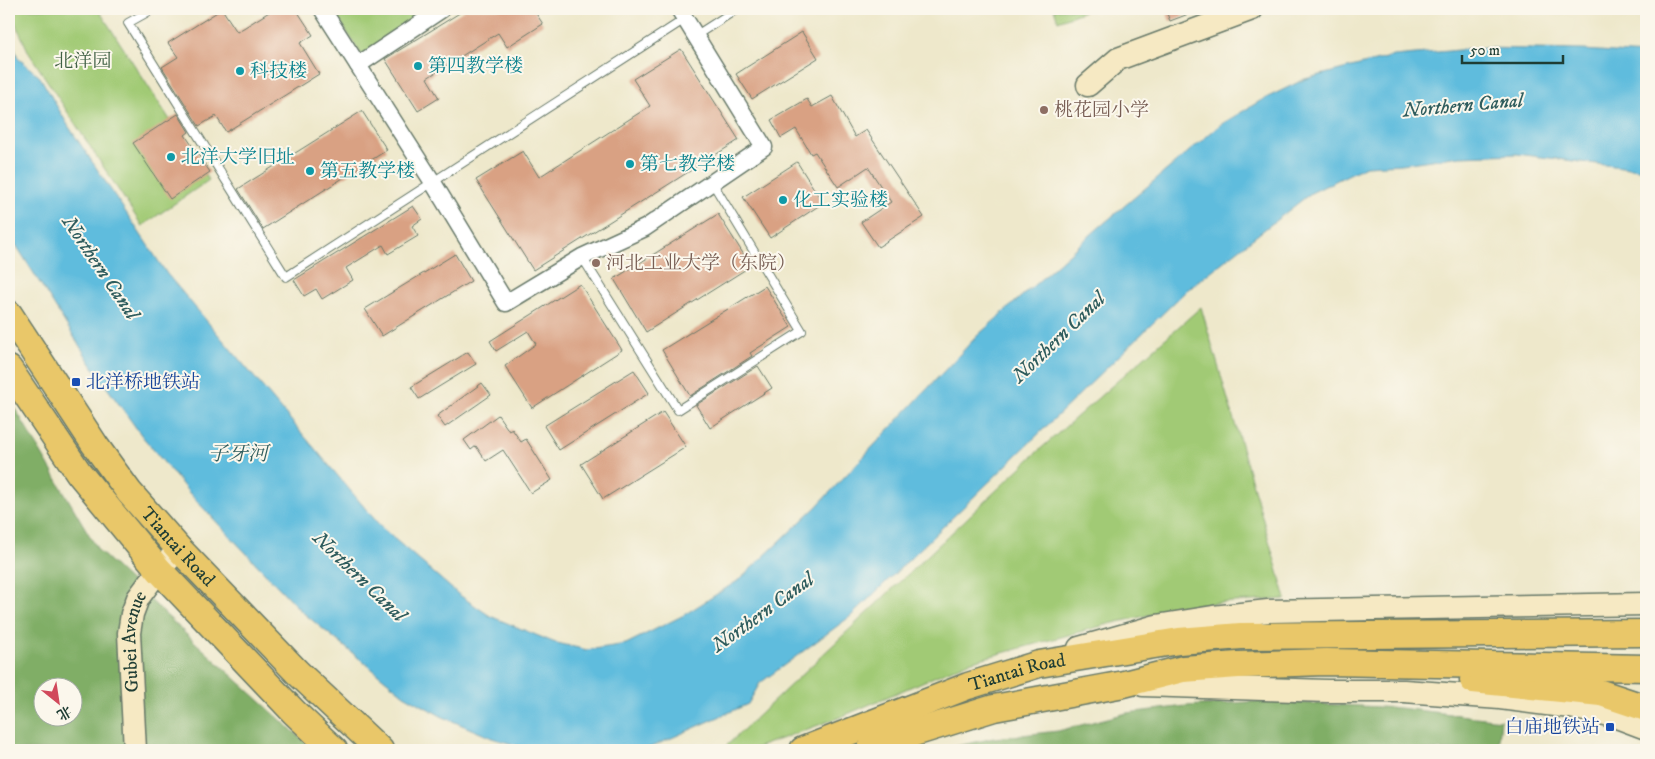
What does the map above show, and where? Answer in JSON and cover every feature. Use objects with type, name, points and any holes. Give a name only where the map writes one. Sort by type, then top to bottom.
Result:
[{"type":"main road","name":"Tiantai Road","points":[[9,314],[95,445],[129,492],[185,555],[297,672],[380,750]]},
{"type":"main road","name":"Tiantai Road","points":[[9,369],[79,473],[165,576],[294,712],[334,750]]},
{"type":"main road","name":"Tiantai Road","points":[[803,750],[968,686],[1039,664],[1179,641],[1241,636],[1646,633]]},
{"type":"main road","points":[[1238,665],[1326,662],[1646,668]]},
{"type":"main road","name":"Tiantai Road","points":[[870,750],[914,733],[994,708],[1124,684],[1183,669],[1238,665]]},
{"type":"main road","points":[[1238,665],[1437,677],[1601,693],[1646,708]]},
{"type":"street","points":[[322,9],[506,303],[582,257],[645,228],[764,147],[682,14]]},
{"type":"street","points":[[358,65],[442,9]]},
{"type":"street","points":[[1088,85],[1118,59],[1252,9]]},
{"type":"street","name":"Gubei Avenue","points":[[135,750],[129,634],[132,614],[138,598],[165,576],[185,555]]},
{"type":"street","name":"Gubei Avenue","points":[[146,750],[141,639],[143,622],[165,576]]},
{"type":"street","points":[[1039,664],[1076,649],[1156,626],[1214,617],[1268,612],[1646,604]]},
{"type":"street","points":[[1124,684],[1327,691],[1404,691],[1500,698],[1570,707],[1614,716],[1646,728]]},
{"type":"lane","points":[[153,9],[128,23],[286,277],[432,182],[682,14]]},
{"type":"lane","points":[[695,36],[737,9]]},
{"type":"lane","points":[[582,257],[678,410],[802,331],[712,182]]},
{"type":"green space","name":"北洋园","points":[[9,9],[98,9],[209,180],[142,226],[29,53]]},
{"type":"green space","points":[[332,9],[440,9],[363,57]]},
{"type":"green space","points":[[1054,9],[1090,9],[1058,21]]},
{"type":"green space","points":[[1201,307],[1286,599],[1199,604],[1109,624],[969,662],[838,718],[750,750],[722,750],[1037,452]]},
{"type":"green space","points":[[9,398],[98,550],[186,634],[314,750],[9,750]]},
{"type":"green space","points":[[1262,701],[1399,708],[1501,720],[1498,750],[939,750],[994,738],[1058,731],[1127,713],[1186,706]]},
{"type":"water","name":"子牙河","points":[[9,32],[18,58],[40,77],[69,127],[167,274],[382,528],[458,594],[490,616],[553,642],[587,650],[626,644],[684,615],[739,580],[816,507],[977,336],[1096,230],[1220,125],[1260,101],[1305,79],[1394,56],[1481,48],[1583,50],[1646,54],[1646,170],[1517,154],[1460,156],[1402,164],[1366,166],[1311,193],[1187,290],[851,616],[760,683],[748,704],[649,748],[639,750],[532,750],[492,738],[441,716],[404,695],[301,611],[191,495],[142,436],[100,378],[9,234]]},
{"type":"building","name":"科技楼","points":[[222,9],[237,32],[274,9],[296,9],[313,35],[300,43],[319,74],[226,132],[216,116],[199,126],[162,67],[178,57],[168,43]]},
{"type":"building","name":"第四教学楼","points":[[466,9],[533,9],[543,24],[507,47],[498,33],[427,78],[439,98],[418,111],[385,59]]},
{"type":"building","points":[[1165,9],[1199,9],[1199,10],[1170,21]]},
{"type":"building","points":[[802,32],[818,58],[752,99],[736,74]]},
{"type":"building","name":"第七教学楼","points":[[681,49],[739,140],[533,270],[476,180],[523,151],[539,177],[650,106],[633,79]]},
{"type":"building","points":[[832,96],[855,137],[866,130],[924,217],[878,247],[861,222],[891,202],[868,167],[838,187],[815,152],[811,154],[796,129],[781,138],[771,120],[807,99],[812,107]]},
{"type":"building","name":"第五教学楼","points":[[362,111],[387,150],[263,229],[238,189]]},
{"type":"building","name":"北洋大学旧址","points":[[178,114],[189,132],[185,135],[210,172],[170,199],[133,143]]},
{"type":"building","name":"化工实验楼","points":[[797,162],[823,203],[770,238],[743,197]]},
{"type":"building","points":[[413,206],[422,219],[412,226],[418,236],[388,254],[383,245],[346,268],[353,280],[322,299],[316,289],[304,296],[294,280]]},
{"type":"building","points":[[718,214],[751,266],[646,332],[614,279]]},
{"type":"building","points":[[455,254],[471,281],[382,336],[365,309]]},
{"type":"building","points":[[580,284],[622,350],[532,408],[505,366],[536,344],[528,331],[496,351],[490,341]]},
{"type":"building","points":[[765,286],[791,327],[750,353],[752,356],[690,396],[662,350]]},
{"type":"building","points":[[468,352],[476,364],[419,399],[411,387]]},
{"type":"building","points":[[758,366],[772,388],[710,428],[696,405]]},
{"type":"building","points":[[634,370],[649,393],[559,450],[544,426]]},
{"type":"building","points":[[482,383],[491,395],[445,427],[437,416]]},
{"type":"building","points":[[663,412],[686,447],[603,499],[581,464]]},
{"type":"building","points":[[498,415],[509,431],[512,429],[521,442],[526,439],[552,480],[531,493],[503,450],[486,461],[476,446],[471,450],[464,440]]},
{"type":"place","name":"第四教学楼","points":[[418,66]]},
{"type":"place","name":"科技楼","points":[[240,71]]},
{"type":"place","name":"桃花园小学","points":[[1044,110]]},
{"type":"place","name":"北洋大学旧址","points":[[171,157]]},
{"type":"place","name":"第七教学楼","points":[[630,164]]},
{"type":"place","name":"第五教学楼","points":[[310,171]]},
{"type":"place","name":"化工实验楼","points":[[783,200]]},
{"type":"place","name":"河北工业大学（东院）","points":[[596,263]]},
{"type":"place","name":"北洋桥地铁站","points":[[76,382]]},
{"type":"place","name":"白庙地铁站","points":[[1610,727]]},
{"type":"water label","name":"Northern Canal","points":[[1463,106]]},
{"type":"water label","name":"Northern Canal","points":[[100,268]]},
{"type":"water label","name":"Northern Canal","points":[[1059,338]]},
{"type":"water label","name":"Northern Canal","points":[[359,577]]},
{"type":"water label","name":"Northern Canal","points":[[763,613]]}]
